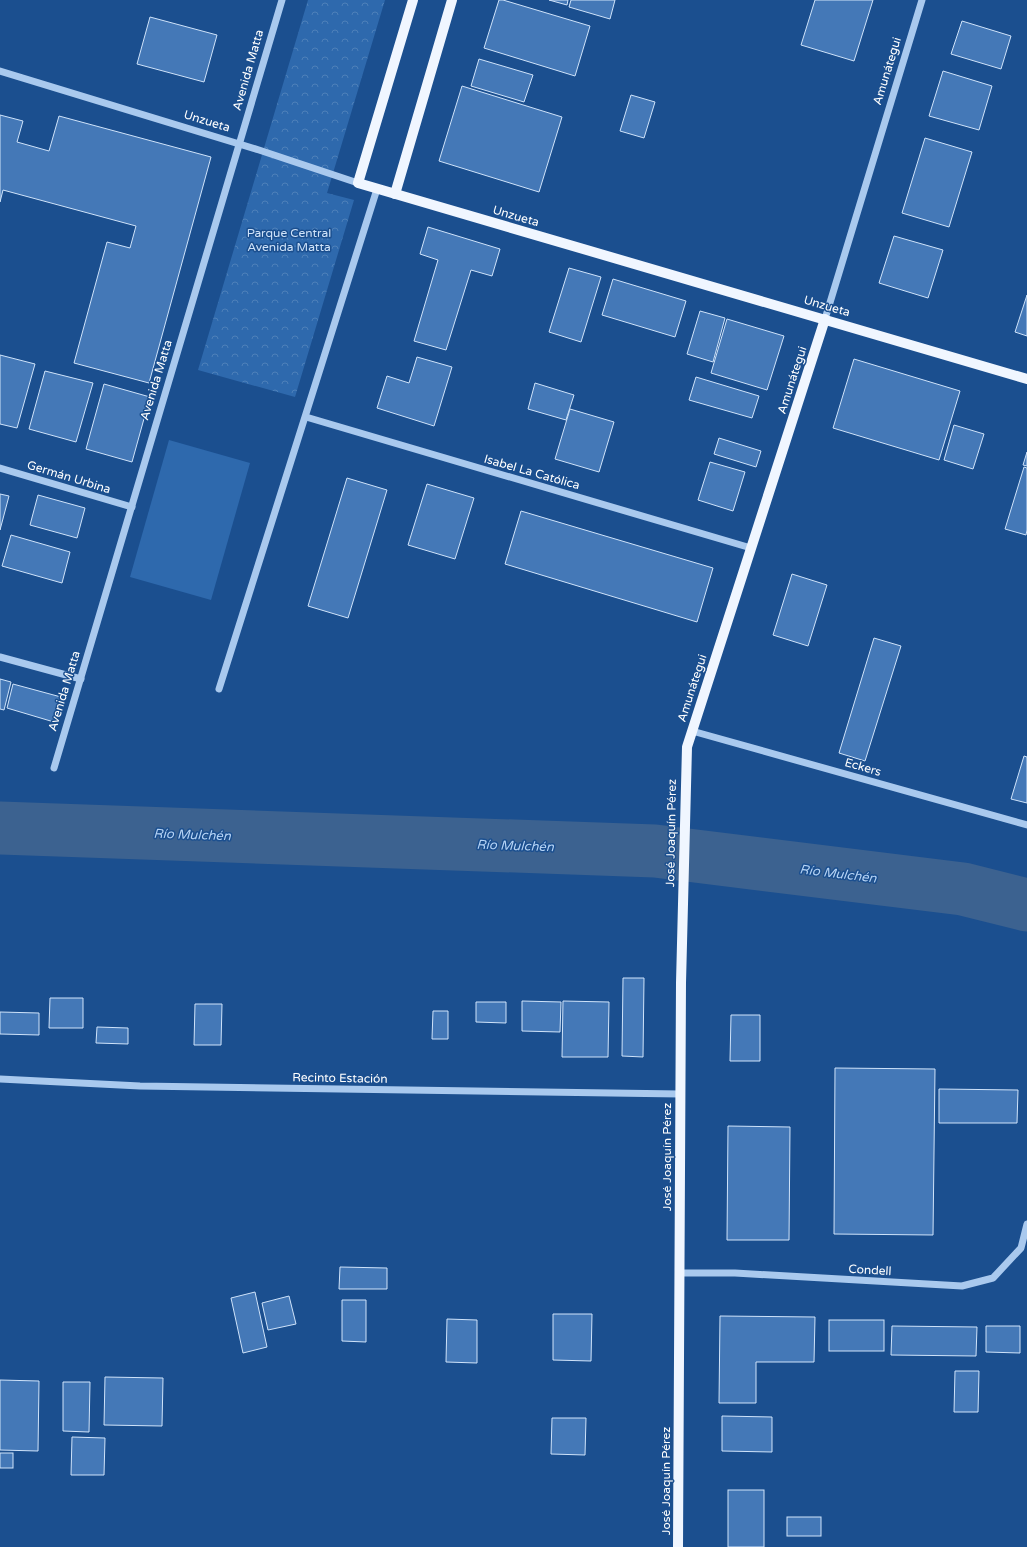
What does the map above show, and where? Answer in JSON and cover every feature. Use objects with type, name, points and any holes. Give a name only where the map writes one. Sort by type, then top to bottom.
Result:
[{"type":"main road","points":[[358,183],[413,0]]},
{"type":"main road","points":[[395,194],[452,0]]},
{"type":"main road","name":"Unzueta","points":[[358,183],[1027,379]]},
{"type":"main road","name":"Amunátegui","points":[[686,767],[687,747],[825,319]]},
{"type":"main road","name":"José Joaquín Pérez","points":[[678,1547],[681,983],[686,767]]},
{"type":"street","name":"Avenida Matta","points":[[54,768],[282,0]]},
{"type":"street","name":"Amunátegui","points":[[825,319],[922,0]]},
{"type":"street","name":"Unzueta","points":[[0,71],[239,144],[358,183]]},
{"type":"street","points":[[219,689],[377,189]]},
{"type":"street","name":"Isabel La Católica","points":[[306,416],[751,548]]},
{"type":"street","name":"Germán Urbina","points":[[0,468],[132,507]]},
{"type":"street","points":[[0,657],[81,679]]},
{"type":"street","name":"Eckers","points":[[692,731],[1027,825]]},
{"type":"street","name":"Recinto Estación","points":[[0,1079],[148,1086],[680,1094]]},
{"type":"street","name":"Condell","points":[[680,1273],[735,1273],[962,1286],[993,1278],[1021,1248],[1027,1224]]},
{"type":"green space","name":"Parque Central Avenida Matta","points":[[308,0],[385,0],[327,193],[354,200],[295,397],[198,370]]},
{"type":"green space","points":[[169,440],[250,463],[211,600],[130,577]]},
{"type":"building","points":[[499,0],[590,26],[575,76],[484,48]]},
{"type":"building","points":[[549,0],[568,0],[567,5]]},
{"type":"building","points":[[571,0],[615,0],[610,19],[569,7]]},
{"type":"building","points":[[815,0],[873,0],[854,61],[801,45]]},
{"type":"building","points":[[150,17],[217,35],[204,82],[137,64]]},
{"type":"building","points":[[962,21],[1011,36],[1001,69],[951,54]]},
{"type":"building","points":[[479,59],[533,75],[524,102],[471,86]]},
{"type":"building","points":[[943,71],[992,86],[979,130],[929,116]]},
{"type":"building","points":[[462,86],[562,117],[539,192],[439,161]]},
{"type":"building","points":[[631,95],[655,102],[644,138],[620,131]]},
{"type":"building","points":[[0,115],[23,121],[17,142],[49,151],[59,116],[211,157],[149,383],[74,363],[107,242],[130,248],[136,226],[3,190],[0,202]]},
{"type":"building","points":[[925,138],[972,152],[949,227],[902,213]]},
{"type":"building","points":[[428,227],[500,249],[492,276],[471,270],[446,350],[414,341],[438,260],[420,254]]},
{"type":"building","points":[[894,236],[943,250],[928,298],[879,283]]},
{"type":"building","points":[[569,268],[601,277],[581,342],[549,332]]},
{"type":"building","points":[[613,279],[686,301],[675,337],[602,315]]},
{"type":"building","points":[[1027,295],[1027,336],[1015,332]]},
{"type":"building","points":[[700,311],[725,318],[713,362],[687,354]]},
{"type":"building","points":[[727,319],[784,336],[767,390],[711,373]]},
{"type":"building","points":[[0,355],[35,364],[17,428],[0,424]]},
{"type":"building","points":[[417,357],[452,367],[434,426],[377,408],[387,376],[409,383]]},
{"type":"building","points":[[854,359],[960,391],[939,460],[833,428]]},
{"type":"building","points":[[45,371],[93,383],[76,442],[29,429]]},
{"type":"building","points":[[696,377],[759,396],[752,418],[689,400]]},
{"type":"building","points":[[535,383],[574,395],[566,420],[528,409]]},
{"type":"building","points":[[104,384],[150,397],[132,462],[86,449]]},
{"type":"building","points":[[570,409],[614,422],[599,472],[555,459]]},
{"type":"building","points":[[954,425],[984,434],[973,469],[944,460]]},
{"type":"building","points":[[719,438],[761,451],[756,467],[714,454]]},
{"type":"building","points":[[1027,452],[1027,466],[1023,465]]},
{"type":"building","points":[[710,462],[745,472],[733,511],[698,500]]},
{"type":"building","points":[[1024,467],[1027,468],[1026,535],[1005,529]]},
{"type":"building","points":[[347,478],[387,490],[348,618],[308,606]]},
{"type":"building","points":[[427,484],[474,498],[455,559],[408,545]]},
{"type":"building","points":[[0,494],[9,496],[0,530]]},
{"type":"building","points":[[38,495],[85,508],[77,538],[30,525]]},
{"type":"building","points":[[521,511],[713,568],[697,622],[505,564]]},
{"type":"building","points":[[11,535],[70,552],[62,583],[2,566]]},
{"type":"building","points":[[792,574],[827,585],[808,646],[773,635]]},
{"type":"building","points":[[874,638],[901,646],[865,761],[839,753]]},
{"type":"building","points":[[0,679],[11,682],[4,710],[0,709]]},
{"type":"building","points":[[13,684],[61,697],[54,722],[7,708]]},
{"type":"building","points":[[1024,756],[1027,757],[1027,803],[1011,799]]},
{"type":"building","points":[[623,978],[644,978],[643,1057],[622,1056]]},
{"type":"building","points":[[50,998],[83,998],[83,1028],[49,1028]]},
{"type":"building","points":[[522,1001],[561,1002],[560,1032],[522,1031]]},
{"type":"building","points":[[563,1001],[609,1002],[608,1057],[562,1057]]},
{"type":"building","points":[[476,1002],[506,1002],[506,1023],[476,1022]]},
{"type":"building","points":[[195,1004],[222,1004],[221,1045],[194,1045]]},
{"type":"building","points":[[433,1011],[448,1011],[448,1039],[432,1039]]},
{"type":"building","points":[[0,1012],[39,1013],[39,1035],[0,1034]]},
{"type":"building","points":[[731,1015],[760,1015],[760,1061],[730,1061]]},
{"type":"building","points":[[97,1027],[128,1028],[128,1044],[96,1043]]},
{"type":"building","points":[[835,1068],[935,1069],[933,1235],[834,1234]]},
{"type":"building","points":[[939,1089],[1018,1090],[1017,1123],[939,1123]]},
{"type":"building","points":[[728,1126],[790,1127],[789,1240],[727,1240]]},
{"type":"building","points":[[340,1267],[387,1268],[387,1289],[339,1289]]},
{"type":"building","points":[[255,1292],[267,1347],[243,1353],[231,1298]]},
{"type":"building","points":[[289,1296],[296,1324],[268,1330],[262,1303]]},
{"type":"building","points":[[342,1300],[366,1300],[366,1342],[342,1341]]},
{"type":"building","points":[[553,1314],[592,1314],[591,1361],[553,1360]]},
{"type":"building","points":[[720,1316],[815,1317],[814,1362],[756,1362],[756,1403],[719,1403]]},
{"type":"building","points":[[447,1319],[477,1320],[477,1363],[446,1362]]},
{"type":"building","points":[[829,1320],[884,1320],[884,1351],[829,1351]]},
{"type":"building","points":[[892,1326],[977,1327],[976,1356],[891,1355]]},
{"type":"building","points":[[986,1326],[1020,1326],[1020,1353],[986,1352]]},
{"type":"building","points":[[955,1371],[979,1371],[978,1412],[954,1412]]},
{"type":"building","points":[[105,1377],[163,1378],[162,1426],[104,1425]]},
{"type":"building","points":[[0,1380],[39,1381],[38,1451],[0,1450]]},
{"type":"building","points":[[63,1382],[90,1382],[89,1432],[63,1431]]},
{"type":"building","points":[[722,1416],[772,1417],[772,1452],[722,1451]]},
{"type":"building","points":[[552,1418],[586,1418],[585,1455],[551,1454]]},
{"type":"building","points":[[72,1437],[105,1438],[104,1475],[71,1475]]},
{"type":"building","points":[[0,1453],[13,1453],[13,1468],[0,1468]]},
{"type":"building","points":[[728,1490],[764,1490],[764,1547],[728,1547]]},
{"type":"building","points":[[787,1517],[821,1517],[821,1536],[787,1536]]},
{"type":"waterway","name":"Río Mulchén","points":[[0,828],[655,851],[963,889],[1027,905]]}]
